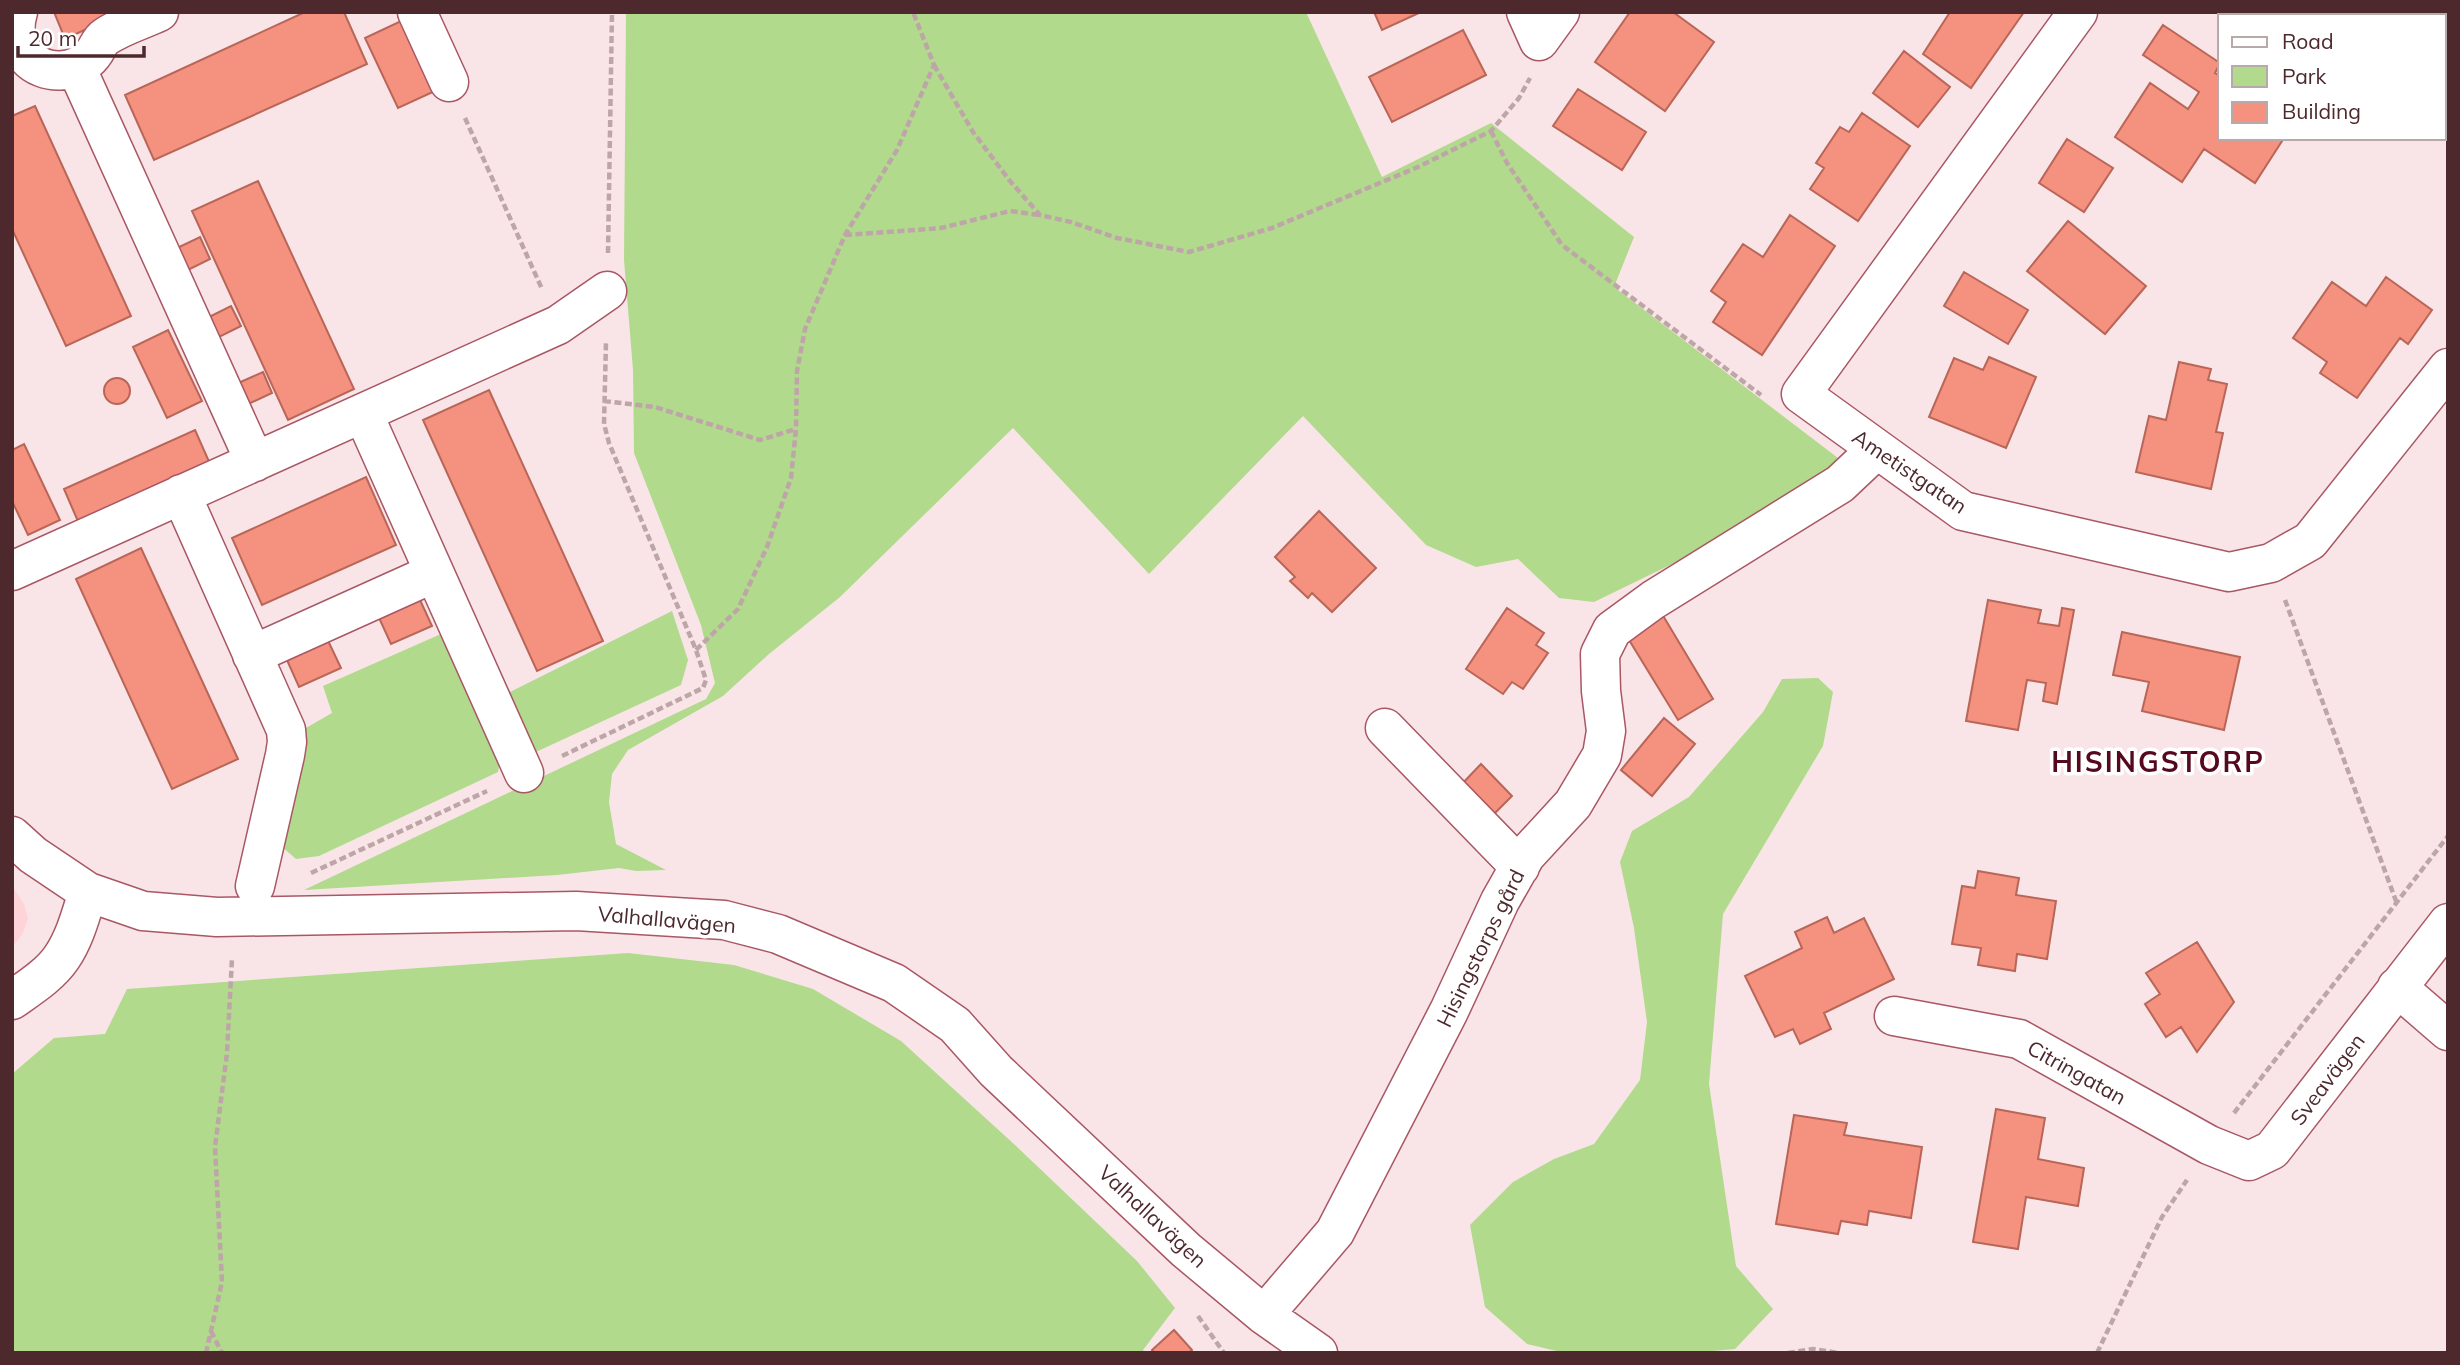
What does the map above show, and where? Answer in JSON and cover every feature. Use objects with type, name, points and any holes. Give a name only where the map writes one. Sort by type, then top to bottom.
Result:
[{"type":"street","points":[[18,12],[15,36],[25,71],[56,71],[76,67],[93,54],[106,36],[159,12]]},
{"type":"street","points":[[418,12],[449,82]]},
{"type":"street","points":[[1801,394],[2078,12]]},
{"type":"street","points":[[76,67],[255,462]]},
{"type":"street","points":[[12,571],[558,325],[607,290]]},
{"type":"street","name":"Ametistgatan","points":[[1801,394],[1963,511],[2230,572],[2271,563],[2310,541],[2448,368]]},
{"type":"street","points":[[363,413],[524,773]]},
{"type":"street","name":"Hisingstorps gård","points":[[1265,1315],[1335,1232],[1449,1011],[1500,901],[1526,855],[1573,804],[1602,755],[1606,732],[1600,654],[1612,630],[1653,600],[1840,484],[1876,450]]},
{"type":"street","points":[[181,495],[286,730],[287,742],[256,886]]},
{"type":"street","points":[[252,655],[435,573]]},
{"type":"street","points":[[1385,728],[1520,867]]},
{"type":"street","name":"Valhallavägen","points":[[12,836],[33,855],[88,892],[143,911],[217,917],[576,911],[724,920],[778,934],[894,983],[955,1025],[996,1071],[1186,1250],[1265,1315],[1318,1353]]},
{"type":"street","points":[[12,1000],[35,985],[61,959],[76,928],[88,892]]},
{"type":"street","name":"Sveavägen","points":[[2249,1161],[2272,1150],[2448,923]]},
{"type":"street","points":[[2397,987],[2448,1031]]},
{"type":"street","name":"Citringatan","points":[[1894,1016],[2019,1039],[2209,1145],[2249,1161]]},
{"type":"path","points":[[290,916],[290,883],[703,688],[706,680],[604,424],[612,12]]},
{"type":"path","points":[[913,12],[934,65],[973,132],[1040,215]]},
{"type":"path","points":[[845,235],[941,228],[1010,211],[1071,222],[1117,237],[1189,252],[1272,228],[1418,167],[1491,131],[1520,98],[1536,65],[1542,22]]},
{"type":"path","points":[[696,650],[738,609],[767,547],[791,478],[796,429],[797,371],[805,329],[845,235],[897,150],[934,65]]},
{"type":"path","points":[[449,82],[558,325]]},
{"type":"path","points":[[1491,131],[1507,163],[1562,245],[1771,402],[1801,394]]},
{"type":"path","points":[[604,401],[655,407],[760,440],[796,429]]},
{"type":"path","points":[[2271,563],[2396,902]]},
{"type":"path","points":[[2097,1353],[2162,1217],[2209,1145],[2448,836]]},
{"type":"path","points":[[206,1353],[222,1282],[215,1147],[226,1053],[233,953]]},
{"type":"path","points":[[1196,1313],[1224,1353]]},
{"type":"path","points":[[211,1330],[222,1353]]},
{"type":"path","points":[[1788,1353],[1813,1349],[1839,1353]]},
{"type":"shaded area","points":[[12,886],[24,904],[28,919],[22,935],[12,947]]},
{"type":"green space","points":[[626,12],[1306,12],[1382,177],[1491,123],[1634,237],[1614,287],[1838,458],[1829,478],[1808,498],[1594,602],[1559,598],[1518,559],[1476,567],[1426,545],[1303,416],[1149,574],[1013,428],[840,597],[769,654],[723,696],[628,750],[612,774],[609,802],[616,844],[666,870],[636,871],[619,868],[557,875],[304,890],[706,699],[715,683],[701,625],[634,453],[633,370],[624,260]]},
{"type":"green space","points":[[672,611],[688,660],[681,685],[525,757],[502,696]]},
{"type":"green space","points":[[450,630],[502,747],[498,772],[319,856],[296,859],[281,846],[299,732],[332,713],[323,686]]},
{"type":"green space","points":[[1818,678],[1833,692],[1823,746],[1723,914],[1709,1084],[1736,1266],[1773,1309],[1735,1349],[1690,1353],[1565,1353],[1527,1344],[1485,1307],[1470,1225],[1513,1182],[1554,1159],[1594,1144],[1640,1080],[1647,1022],[1634,928],[1620,862],[1632,831],[1689,797],[1763,712],[1782,679]]},
{"type":"green space","points":[[628,953],[734,965],[813,989],[901,1041],[1137,1261],[1175,1308],[1143,1350],[1144,1353],[12,1353],[12,1074],[54,1038],[105,1034],[127,989]]},
{"type":"building","points":[[54,12],[124,12],[65,39]]},
{"type":"building","points":[[305,12],[344,12],[367,64],[154,160],[125,95]]},
{"type":"building","points":[[1374,12],[1421,12],[1382,30]]},
{"type":"building","points":[[1630,12],[1673,12],[1714,42],[1665,111],[1595,62]]},
{"type":"building","points":[[1950,12],[2024,12],[1971,88],[1923,54]]},
{"type":"building","points":[[2300,12],[2338,12],[2337,14]]},
{"type":"building","points":[[401,21],[435,91],[398,108],[365,38]]},
{"type":"building","points":[[2163,25],[2218,62],[2215,73],[2218,75],[2218,140],[2283,140],[2255,183],[2204,149],[2182,182],[2115,137],[2150,83],[2188,109],[2199,92],[2143,55]]},
{"type":"building","points":[[1463,30],[1486,75],[1392,122],[1369,77]]},
{"type":"building","points":[[1904,51],[1950,87],[1918,127],[1873,93]]},
{"type":"building","points":[[2446,58],[2448,59],[2448,110],[2446,109]]},
{"type":"building","points":[[1578,89],[1646,132],[1622,170],[1553,126]]},
{"type":"building","points":[[35,106],[131,316],[66,346],[12,229],[12,116]]},
{"type":"building","points":[[1862,113],[1910,146],[1858,221],[1810,189],[1824,168],[1816,163],[1840,127],[1849,132]]},
{"type":"building","points":[[2067,139],[2113,168],[2084,212],[2039,183]]},
{"type":"building","points":[[258,181],[354,389],[288,420],[192,211]]},
{"type":"building","points":[[1790,215],[1835,246],[1762,355],[1713,322],[1726,302],[1711,291],[1743,244],[1763,257]]},
{"type":"building","points":[[2068,221],[2146,286],[2105,334],[2027,271]]},
{"type":"building","points":[[200,237],[210,259],[186,271],[175,249]]},
{"type":"building","points":[[1964,272],[2028,310],[2008,344],[1944,306]]},
{"type":"building","points":[[2386,277],[2432,310],[2408,344],[2400,338],[2357,398],[2320,373],[2327,362],[2293,338],[2332,282],[2366,306]]},
{"type":"building","points":[[231,306],[241,326],[217,338],[207,318]]},
{"type":"building","points":[[168,330],[202,401],[167,418],[133,347]]},
{"type":"building","points":[[1989,357],[2036,377],[2006,448],[1929,417],[1954,358],[1983,370]]},
{"type":"building","points":[[2179,362],[2211,369],[2208,380],[2227,384],[2216,432],[2223,433],[2211,489],[2136,472],[2149,416],[2166,420]]},
{"type":"building","points":[[263,372],[272,393],[246,405],[236,384]]},
{"type":"building","points":[[117,378],[126,382],[130,391],[126,400],[117,404],[108,400],[104,391],[108,382]]},
{"type":"building","points":[[489,390],[603,641],[537,671],[423,420]]},
{"type":"building","points":[[195,430],[211,466],[80,526],[64,489]]},
{"type":"building","points":[[24,444],[60,520],[28,535],[12,501],[12,450]]},
{"type":"building","points":[[366,477],[396,545],[262,605],[232,538]]},
{"type":"building","points":[[1319,511],[1376,568],[1332,612],[1312,593],[1308,598],[1290,581],[1295,577],[1275,557]]},
{"type":"building","points":[[141,548],[238,759],[172,789],[76,579]]},
{"type":"building","points":[[415,589],[432,626],[391,644],[374,607]]},
{"type":"building","points":[[1988,600],[2041,610],[2038,623],[2059,626],[2062,608],[2074,610],[2057,704],[2043,701],[2046,683],[2027,680],[2018,730],[1966,721]]},
{"type":"building","points":[[1507,608],[1544,633],[1536,645],[1548,653],[1523,689],[1512,682],[1503,694],[1466,669]]},
{"type":"building","points":[[1662,614],[1713,699],[1678,720],[1626,635]]},
{"type":"building","points":[[323,630],[341,668],[299,687],[282,649]]},
{"type":"building","points":[[2122,632],[2240,657],[2224,730],[2142,711],[2149,682],[2113,675]]},
{"type":"building","points":[[1664,718],[1695,744],[1652,796],[1621,770]]},
{"type":"building","points":[[1481,764],[1512,796],[1489,819],[1458,788]]},
{"type":"building","points":[[1978,871],[2019,878],[2016,895],[2056,901],[2047,959],[2017,954],[2015,971],[1978,965],[1981,948],[1952,944],[1962,886],[1975,888]]},
{"type":"building","points":[[1827,917],[1834,933],[1864,918],[1894,979],[1824,1013],[1831,1029],[1800,1044],[1793,1029],[1775,1037],[1745,976],[1802,948],[1795,932]]},
{"type":"building","points":[[2197,942],[2234,1002],[2197,1052],[2181,1027],[2166,1037],[2145,1004],[2160,994],[2146,973]]},
{"type":"building","points":[[1996,1109],[2045,1118],[2038,1159],[2084,1168],[2078,1206],[2026,1197],[2018,1249],[1973,1242]]},
{"type":"building","points":[[1794,1115],[1847,1123],[1844,1135],[1922,1147],[1911,1218],[1869,1211],[1867,1225],[1841,1221],[1838,1234],[1776,1224]]},
{"type":"building","points":[[1174,1330],[1192,1350],[1189,1353],[1155,1353],[1152,1350]]},
{"type":"district","name":"HISINGSTORP","points":[[2158,761]]}]
